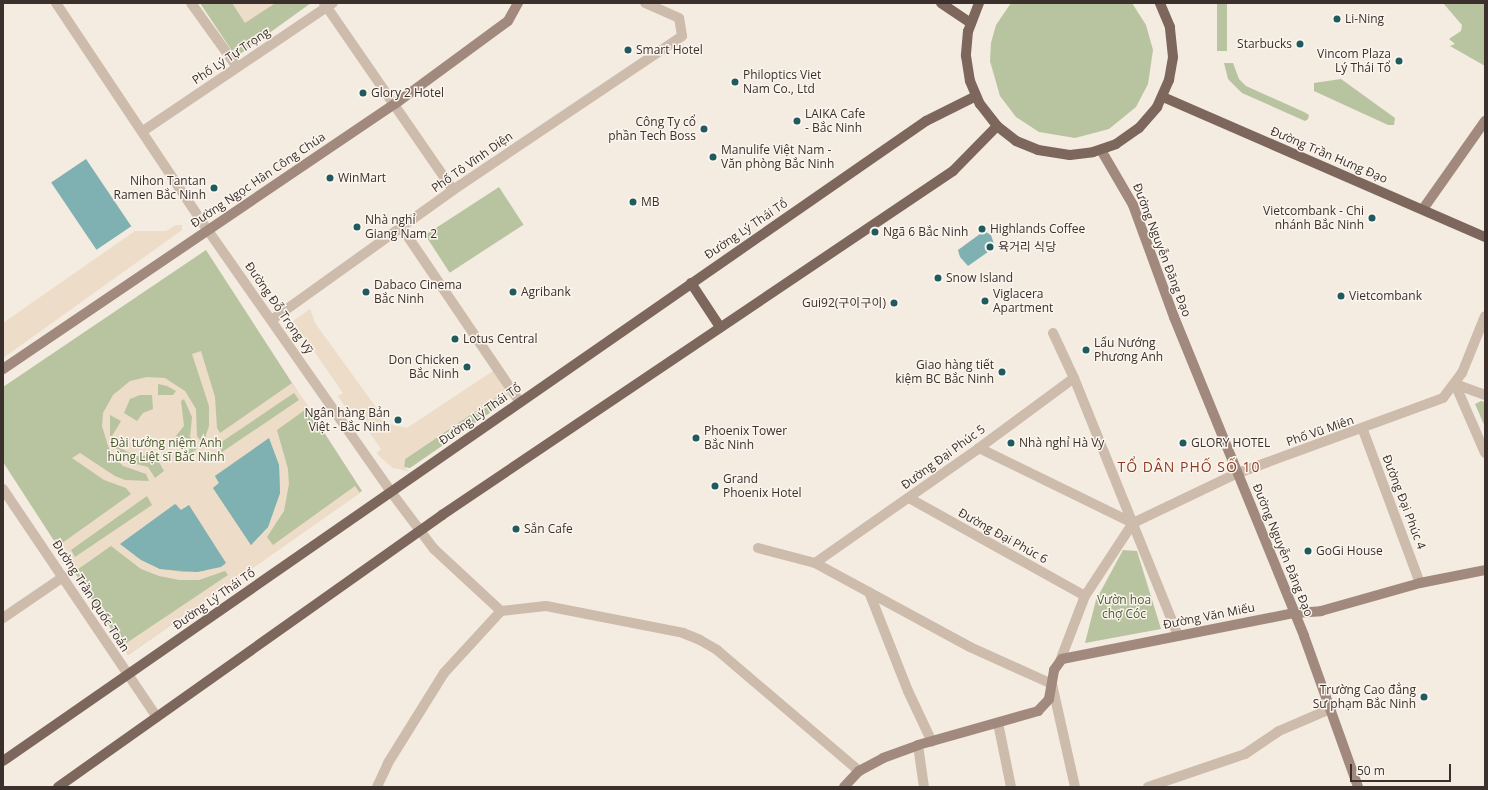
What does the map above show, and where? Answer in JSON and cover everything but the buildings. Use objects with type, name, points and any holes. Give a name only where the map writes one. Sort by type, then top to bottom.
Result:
[{"type":"main road","name":"Đường Ngọc Hân Công Chúa","points":[[3,369],[207,229],[395,104],[508,22],[518,3]]},
{"type":"main road","points":[[941,3],[971,23]]},
{"type":"main road","points":[[979,3],[971,23],[967,40],[967,64],[976,96],[997,126],[1023,144],[1047,153],[1070,155],[1101,150],[1134,133],[1149,118],[1163,97],[1171,72],[1173,50],[1170,27],[1160,3]]},
{"type":"main road","name":"Đường Lý Thái Tổ","points":[[3,761],[926,121],[976,96]]},
{"type":"main road","name":"Đường Trần Hưng Đạo","points":[[1163,97],[1485,237]]},
{"type":"main road","points":[[1423,209],[1485,121]]},
{"type":"main road","points":[[58,787],[421,531],[720,327],[957,169],[997,126]]},
{"type":"main road","name":"Đường Nguyễn Đăng Đạo","points":[[1101,150],[1130,198],[1174,317],[1295,613],[1358,787]]},
{"type":"main road","points":[[691,283],[720,327]]},
{"type":"main road","name":"Đường Văn Miếu","points":[[1060,661],[1075,655],[1295,613],[1321,611],[1420,583],[1485,570]]},
{"type":"main road","points":[[844,787],[859,771],[883,758],[918,746],[998,723],[1044,707],[1052,684],[1054,670],[1060,661]]},
{"type":"street","name":"Đường Đỗ Trọng Vỹ","points":[[56,3],[207,229],[273,319],[390,492],[434,550],[501,611]]},
{"type":"street","points":[[191,3],[237,67]]},
{"type":"street","name":"Phố Tô Vĩnh Diện","points":[[273,319],[453,190],[682,36],[679,18],[645,3]]},
{"type":"street","name":"Phố Lý Tự Trọng","points":[[143,132],[328,4]]},
{"type":"street","points":[[328,4],[453,190]]},
{"type":"street","points":[[402,228],[520,402]]},
{"type":"street","name":"Phố Vũ Miên","points":[[1133,523],[1238,473],[1363,430],[1437,401],[1455,384],[1482,330],[1485,316]]},
{"type":"street","points":[[1053,333],[1074,378],[1178,636]]},
{"type":"street","name":"Đường Đại Phúc 5","points":[[815,563],[979,448],[1074,378]]},
{"type":"street","points":[[1455,384],[1485,395]]},
{"type":"street","points":[[1455,384],[1485,453]]},
{"type":"street","name":"Đường Đại Phúc 4","points":[[1363,430],[1420,583]]},
{"type":"street","points":[[979,448],[1133,523]]},
{"type":"street","name":"Đường Trần Quốc Toản","points":[[4,494],[63,577],[157,716]]},
{"type":"street","name":"Đường Đại Phúc 6","points":[[908,498],[1085,596]]},
{"type":"street","points":[[1060,661],[1085,596],[1133,523]]},
{"type":"street","points":[[758,548],[815,563],[970,647],[1052,684],[1075,787]]},
{"type":"street","points":[[3,618],[63,577]]},
{"type":"street","points":[[869,592],[908,691],[932,742]]},
{"type":"street","points":[[377,787],[388,763],[444,673],[501,611],[546,606],[682,633],[700,640],[717,650],[859,771]]},
{"type":"street","points":[[1148,787],[1245,754],[1279,731],[1330,709]]},
{"type":"street","points":[[998,723],[1011,787]]},
{"type":"street","points":[[918,746],[924,787]]},
{"type":"green space","points":[[200,3],[311,3],[236,57]]},
{"type":"green space","points":[[1011,3],[1132,3],[1146,25],[1153,50],[1148,84],[1136,107],[1109,129],[1075,138],[1039,132],[1016,117],[1000,96],[990,61],[991,43],[996,25]]},
{"type":"green space","points":[[1217,3],[1227,3],[1227,51],[1217,51]]},
{"type":"green space","points":[[1443,3],[1485,3],[1485,66],[1450,46],[1455,44],[1449,39],[1461,31],[1462,25]]},
{"type":"green space","points":[[1224,63],[1233,63],[1239,79],[1246,86],[1304,112],[1309,115],[1308,119],[1305,121],[1242,93],[1228,79]]},
{"type":"green space","points":[[1341,79],[1395,118],[1394,125],[1388,125],[1314,91],[1314,83]]},
{"type":"green space","points":[[499,187],[524,225],[450,273],[425,235]]},
{"type":"green space","name":"Đài tưởng niệm Anh hùng Liệt sĩ Bắc Ninh","points":[[206,250],[362,491],[128,655],[3,462],[3,387]]},
{"type":"green space","points":[[501,394],[506,394],[507,401],[410,468],[404,467],[405,459]]},
{"type":"green space","points":[[1481,401],[1485,402],[1485,427],[1475,404]]},
{"type":"green space","name":"Vườn hoa chợ Cóc","points":[[1123,550],[1137,551],[1161,629],[1085,643],[1096,600]]},
{"type":"shaded area","points":[[232,3],[273,3],[274,4],[245,23]]},
{"type":"shaded area","points":[[176,225],[182,225],[182,230],[3,358],[3,323],[135,231],[166,231]]},
{"type":"shaded area","points":[[310,309],[315,323],[388,424],[407,428],[496,369],[509,389],[508,397],[506,394],[501,394],[405,459],[403,465],[408,471],[393,468],[379,456],[377,453],[381,449],[354,410],[349,413],[338,396],[343,393],[293,321]]},
{"type":"shaded area","points":[[201,351],[215,397],[217,428],[220,433],[292,383],[309,407],[277,430],[288,469],[289,484],[284,511],[267,537],[273,545],[355,486],[360,493],[128,655],[122,646],[228,575],[225,571],[199,580],[179,580],[159,576],[141,569],[111,546],[74,572],[58,546],[131,494],[126,488],[104,480],[72,458],[80,453],[115,476],[125,480],[149,481],[146,474],[123,466],[114,457],[108,446],[102,426],[103,413],[113,395],[130,381],[147,377],[165,378],[185,391],[196,409],[197,436],[203,444],[209,426],[209,406],[192,354]],"holes":[[[158,384],[167,386],[176,391],[173,395],[158,395]],[[294,393],[299,400],[222,452],[217,445]],[[140,395],[152,395],[153,409],[143,413],[137,421],[124,413],[130,399]],[[184,399],[192,417],[190,437],[198,448],[189,455],[175,437],[184,426],[181,401]],[[110,415],[121,421],[112,436],[110,436]],[[269,439],[279,465],[280,493],[268,527],[251,545],[213,488],[219,483],[215,476]],[[117,446],[135,456],[143,456],[154,453],[164,471],[155,478],[148,467],[133,463],[122,456],[115,447]],[[147,496],[152,505],[75,557],[71,550]],[[176,504],[181,511],[205,571],[184,572],[160,569],[135,556]]]},
{"type":"water","points":[[86,159],[131,226],[96,250],[51,182]]},
{"type":"water","points":[[984,231],[991,235],[995,247],[968,266],[960,257],[958,250]]},
{"type":"water","points":[[269,438],[279,465],[280,493],[268,527],[251,545],[213,488],[219,483],[215,476]]},
{"type":"water","points":[[175,504],[181,510],[189,505],[226,563],[221,567],[197,572],[160,569],[141,560],[120,544]]},
{"type":"place","name":"Li-Ning","points":[[1337,19]]},
{"type":"place","name":"Starbucks","points":[[1300,44]]},
{"type":"place","name":"Smart Hotel","points":[[628,50]]},
{"type":"place","name":"Vincom Plaza Lý Thái Tổ","points":[[1399,61]]},
{"type":"place","name":"Philoptics Viet Nam Co., Ltd","points":[[735,82]]},
{"type":"place","name":"Glory 2 Hotel","points":[[363,93]]},
{"type":"place","name":"LAIKA Cafe - Bắc Ninh","points":[[797,121]]},
{"type":"place","name":"Công Ty cổ phần Tech Boss","points":[[704,129]]},
{"type":"place","name":"Manulife Việt Nam - Văn phòng Bắc Ninh","points":[[713,157]]},
{"type":"place","name":"WinMart","points":[[330,178]]},
{"type":"place","name":"Nihon Tantan Ramen Bắc Ninh","points":[[214,188]]},
{"type":"place","name":"MB","points":[[633,202]]},
{"type":"place","name":"Vietcombank - Chi nhánh Bắc Ninh","points":[[1372,218]]},
{"type":"place","name":"Nhà nghỉ Giang Nam 2","points":[[357,227]]},
{"type":"place","name":"Highlands Coffee","points":[[982,229]]},
{"type":"place","name":"Ngã 6 Bắc Ninh","points":[[875,232]]},
{"type":"place","name":"육거리 식당","points":[[990,247]]},
{"type":"place","name":"Snow Island","points":[[938,278]]},
{"type":"place","name":"Dabaco Cinema Bắc Ninh","points":[[366,292]]},
{"type":"place","name":"Agribank","points":[[513,292]]},
{"type":"place","name":"Vietcombank","points":[[1341,296]]},
{"type":"place","name":"Viglacera Apartment","points":[[985,301]]},
{"type":"place","name":"Gui92(구이구이)","points":[[894,303]]},
{"type":"place","name":"Lotus Central","points":[[455,339]]},
{"type":"place","name":"Lẩu Nướng Phương Anh","points":[[1086,350]]},
{"type":"place","name":"Don Chicken Bắc Ninh","points":[[467,367]]},
{"type":"place","name":"Giao hàng tiết kiệm BC Bắc Ninh","points":[[1002,372]]},
{"type":"place","name":"Ngân hàng Bản Việt - Bắc Ninh","points":[[398,420]]},
{"type":"place","name":"Phoenix Tower Bắc Ninh","points":[[696,438]]},
{"type":"place","name":"Nhà nghỉ Hà Vy","points":[[1011,443]]},
{"type":"place","name":"GLORY HOTEL","points":[[1183,443]]},
{"type":"place","name":"Grand Phoenix Hotel","points":[[715,486]]},
{"type":"place","name":"Sắn Cafe","points":[[516,529]]},
{"type":"place","name":"GoGi House","points":[[1308,551]]},
{"type":"place","name":"Trường Cao đẳng Sư phạm Bắc Ninh","points":[[1424,697]]},
{"type":"district","name":"TỔ DÂN PHỐ SỐ 10","points":[[1189,467]]}]
